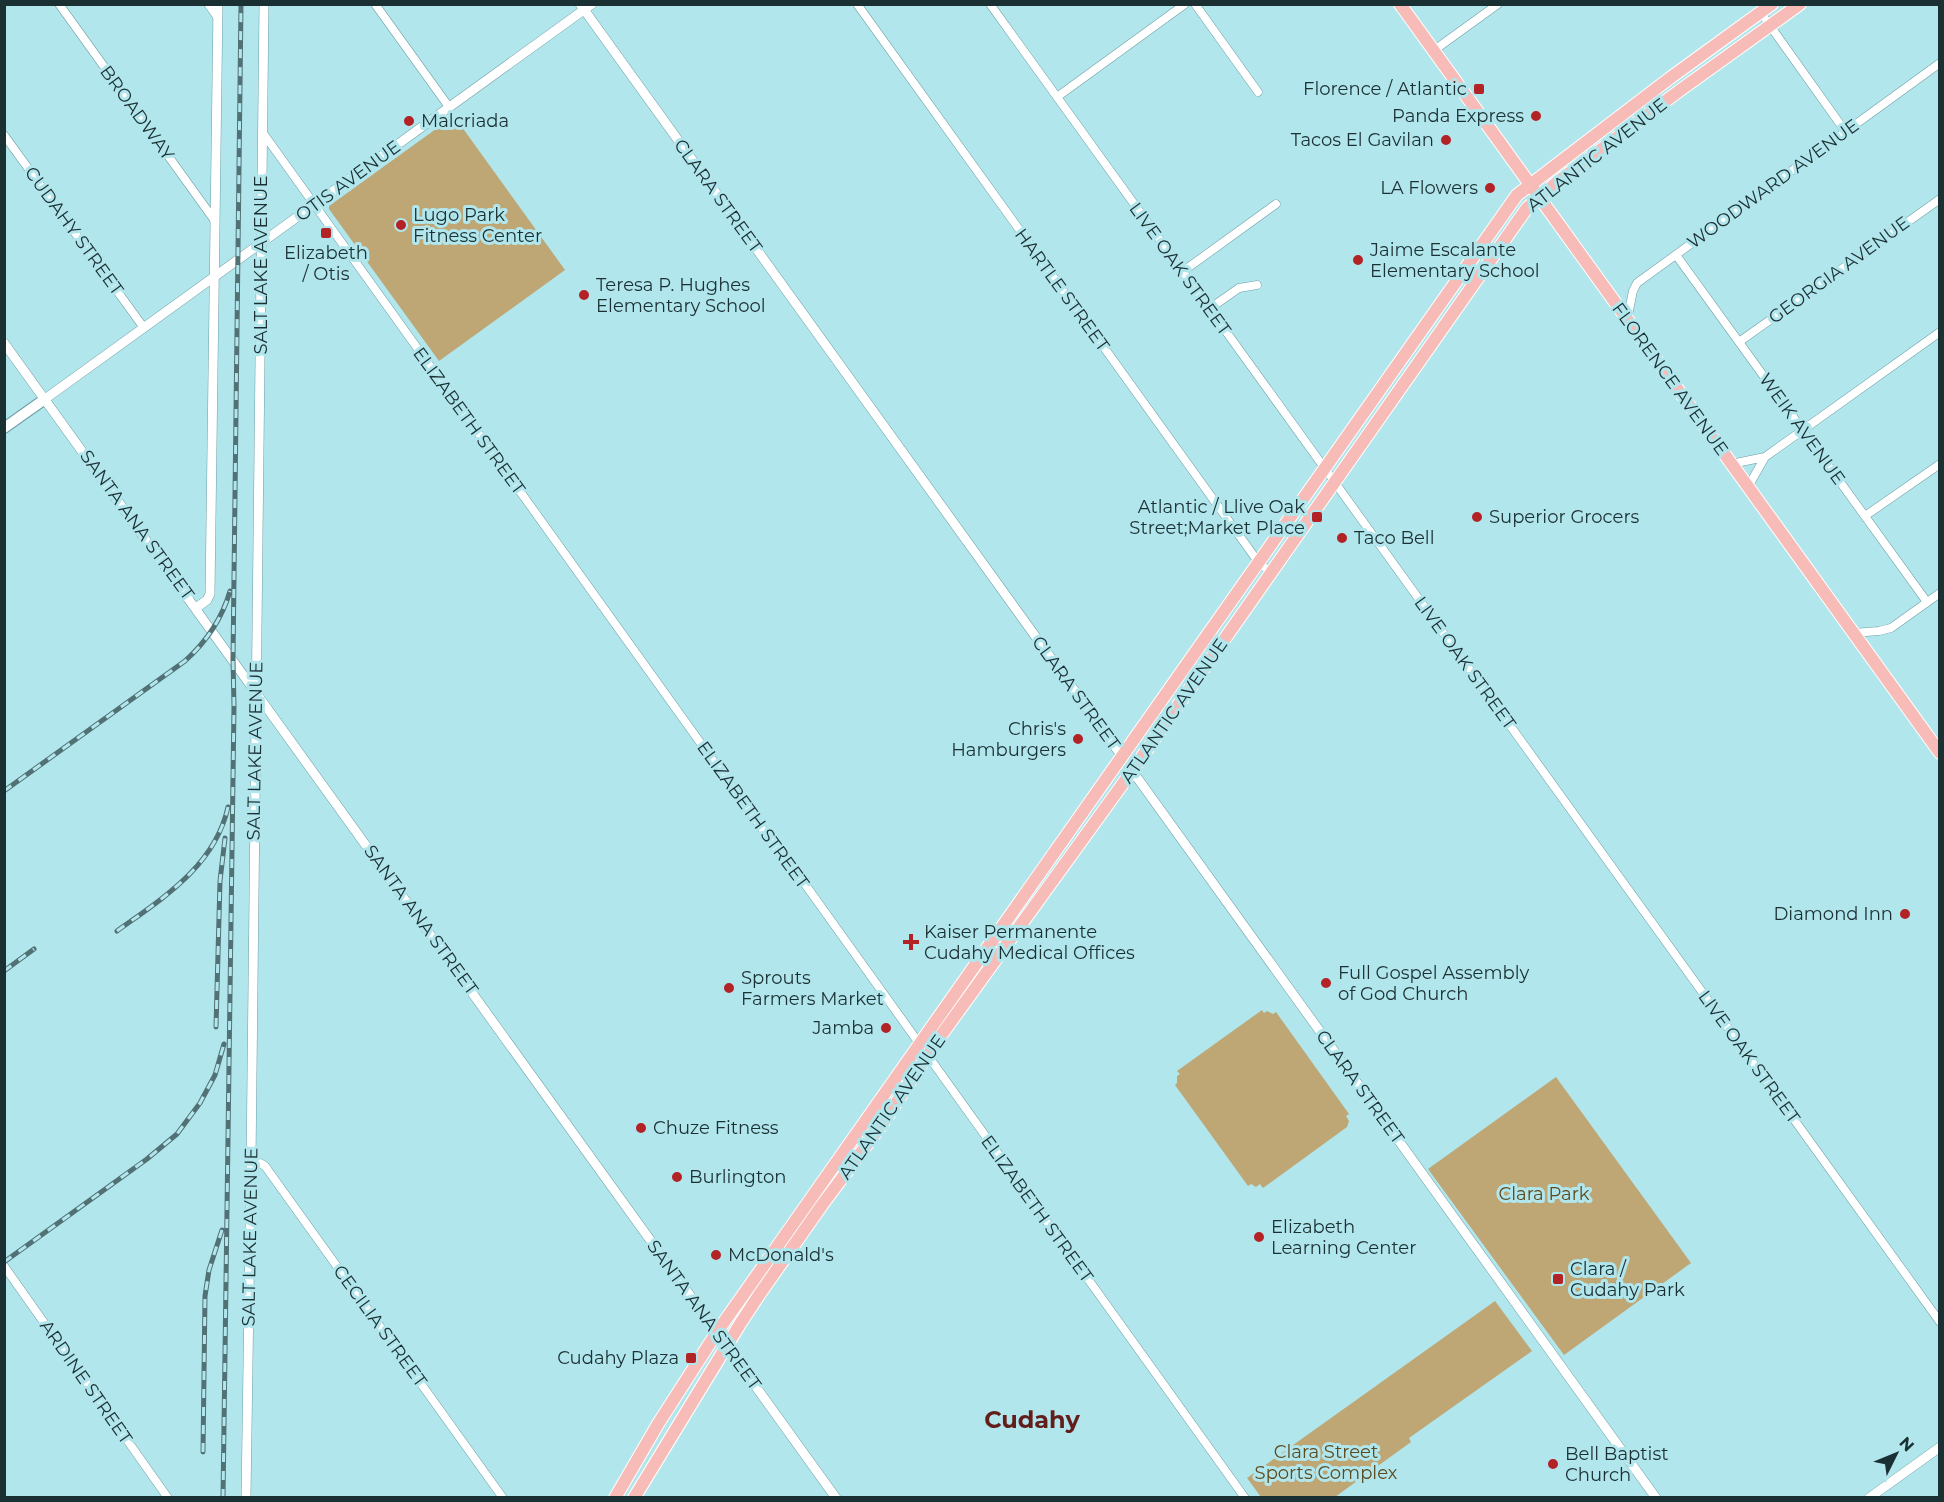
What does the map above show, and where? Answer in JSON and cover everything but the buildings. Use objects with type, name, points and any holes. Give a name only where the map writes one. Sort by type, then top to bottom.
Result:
[{"type":"main road","name":"FLORENCE AVENUE","points":[[1400,4],[1940,753]]},
{"type":"main road","name":"ATLANTIC AVENUE","points":[[615,1497],[717,1332],[1517,195],[1670,78],[1772,4]]},
{"type":"main road","name":"ATLANTIC AVENUE","points":[[634,1497],[727,1346],[822,1206],[883,1124],[927,1057],[1527,208],[1679,91],[1800,4]]},
{"type":"main road","points":[[4,428],[45,399]]},
{"type":"street","name":"BROADWAY","points":[[59,4],[215,221]]},
{"type":"street","points":[[207,4],[218,18]]},
{"type":"street","points":[[196,608],[207,600],[210,594],[218,4]]},
{"type":"street","name":"SALT LAKE AVENUE","points":[[246,1497],[252,1163],[255,689],[264,4]]},
{"type":"street","points":[[375,4],[449,107]]},
{"type":"street","name":"HARTLE STREET","points":[[857,4],[1258,563],[1271,572]]},
{"type":"street","name":"LIVE OAK STREET","points":[[990,4],[1940,1322]]},
{"type":"street","points":[[1057,97],[1185,4]]},
{"type":"street","points":[[1195,4],[1258,92]]},
{"type":"street","points":[[1433,51],[1498,4]]},
{"type":"street","name":"OTIS AVENUE","points":[[45,399],[585,6]]},
{"type":"street","name":"CLARA STREET","points":[[585,6],[1131,771],[1656,1497]]},
{"type":"street","points":[[1761,13],[1845,131]]},
{"type":"street","name":"WOODWARD AVENUE","points":[[1627,320],[1637,283],[1940,63]]},
{"type":"street","name":"ELIZABETH STREET","points":[[261,132],[1245,1497]]},
{"type":"street","name":"CUDAHY STREET","points":[[4,135],[144,328]]},
{"type":"street","name":"GEORGIA AVENUE","points":[[1739,342],[1940,199]]},
{"type":"street","points":[[1182,272],[1276,204]]},
{"type":"street","name":"WEIK AVENUE","points":[[1676,255],[1927,602]]},
{"type":"street","points":[[1209,309],[1239,288],[1257,285]]},
{"type":"street","points":[[1731,464],[1765,457],[1940,332]]},
{"type":"street","name":"SANTA ANA STREET","points":[[4,343],[836,1497]]},
{"type":"street","points":[[1748,487],[1765,457]]},
{"type":"street","points":[[1865,516],[1940,464]]},
{"type":"street","points":[[1853,633],[1879,632],[1891,628],[1940,593]]},
{"type":"street","name":"CECILIA STREET","points":[[252,1163],[265,1166],[503,1497]]},
{"type":"street","name":"ARDINE STREET","points":[[4,1266],[168,1497]]},
{"type":"street","points":[[1869,1497],[1940,1447]]},
{"type":"green space","points":[[454,116],[565,270],[439,361],[329,206]]},
{"type":"green space","points":[[1262,1010],[1264,1013],[1276,1012],[1349,1114],[1346,1116],[1349,1121],[1347,1127],[1263,1188],[1260,1184],[1256,1187],[1251,1184],[1248,1186],[1175,1085],[1177,1076],[1180,1074],[1177,1071]]},
{"type":"green space","name":"Clara Park","points":[[1556,1077],[1691,1263],[1564,1355],[1428,1169]]},
{"type":"green space","name":"Clara Street Sports Complex","points":[[1495,1301],[1532,1351],[1409,1438],[1411,1442],[1335,1497],[1261,1497],[1247,1478]]},
{"type":"railway","points":[[223,1498],[241,4]]},
{"type":"railway","points":[[4,791],[185,661],[212,629],[223,611],[230,591]]},
{"type":"railway","points":[[117,931],[185,879],[212,847],[228,807]]},
{"type":"railway","points":[[216,1027],[220,881],[225,838]]},
{"type":"railway","points":[[4,971],[34,949]]},
{"type":"railway","points":[[4,1262],[147,1159],[177,1134],[200,1103],[215,1075],[224,1044]]},
{"type":"railway","points":[[203,1452],[205,1296],[209,1270],[222,1230]]},
{"type":"place","name":"Florence / Atlantic","points":[[1479,89]]},
{"type":"place","name":"Panda Express","points":[[1536,116]]},
{"type":"place","name":"Malcriada","points":[[409,121]]},
{"type":"place","name":"Tacos El Gavilan","points":[[1446,140]]},
{"type":"place","name":"LA Flowers","points":[[1490,188]]},
{"type":"place","name":"Lugo Park Fitness Center","points":[[401,225]]},
{"type":"place","name":"Elizabeth / Otis","points":[[326,233]]},
{"type":"place","name":"Jaime Escalante Elementary School","points":[[1358,260]]},
{"type":"place","name":"Teresa P. Hughes Elementary School","points":[[584,295]]},
{"type":"place","name":"Atlantic / Llive Oak Street;Market Place","points":[[1317,517]]},
{"type":"place","name":"Superior Grocers","points":[[1477,517]]},
{"type":"place","name":"Taco Bell","points":[[1342,538]]},
{"type":"place","name":"Chris's Hamburgers","points":[[1078,739]]},
{"type":"place","name":"Diamond Inn","points":[[1905,914]]},
{"type":"place","name":"Kaiser Permanente Cudahy Medical Offices","points":[[911,942]]},
{"type":"place","name":"Full Gospel Assembly of God Church","points":[[1326,983]]},
{"type":"place","name":"Sprouts Farmers Market","points":[[729,988]]},
{"type":"place","name":"Jamba","points":[[886,1028]]},
{"type":"place","name":"Chuze Fitness","points":[[641,1128]]},
{"type":"place","name":"Burlington","points":[[677,1177]]},
{"type":"place","name":"Elizabeth Learning Center","points":[[1259,1237]]},
{"type":"place","name":"McDonald's","points":[[716,1255]]},
{"type":"place","name":"Clara / Cudahy Park","points":[[1558,1279]]},
{"type":"place","name":"Cudahy Plaza","points":[[691,1358]]},
{"type":"place","name":"Bell Baptist Church","points":[[1553,1464]]},
{"type":"district","name":"Cudahy","points":[[1032,1419]]}]
